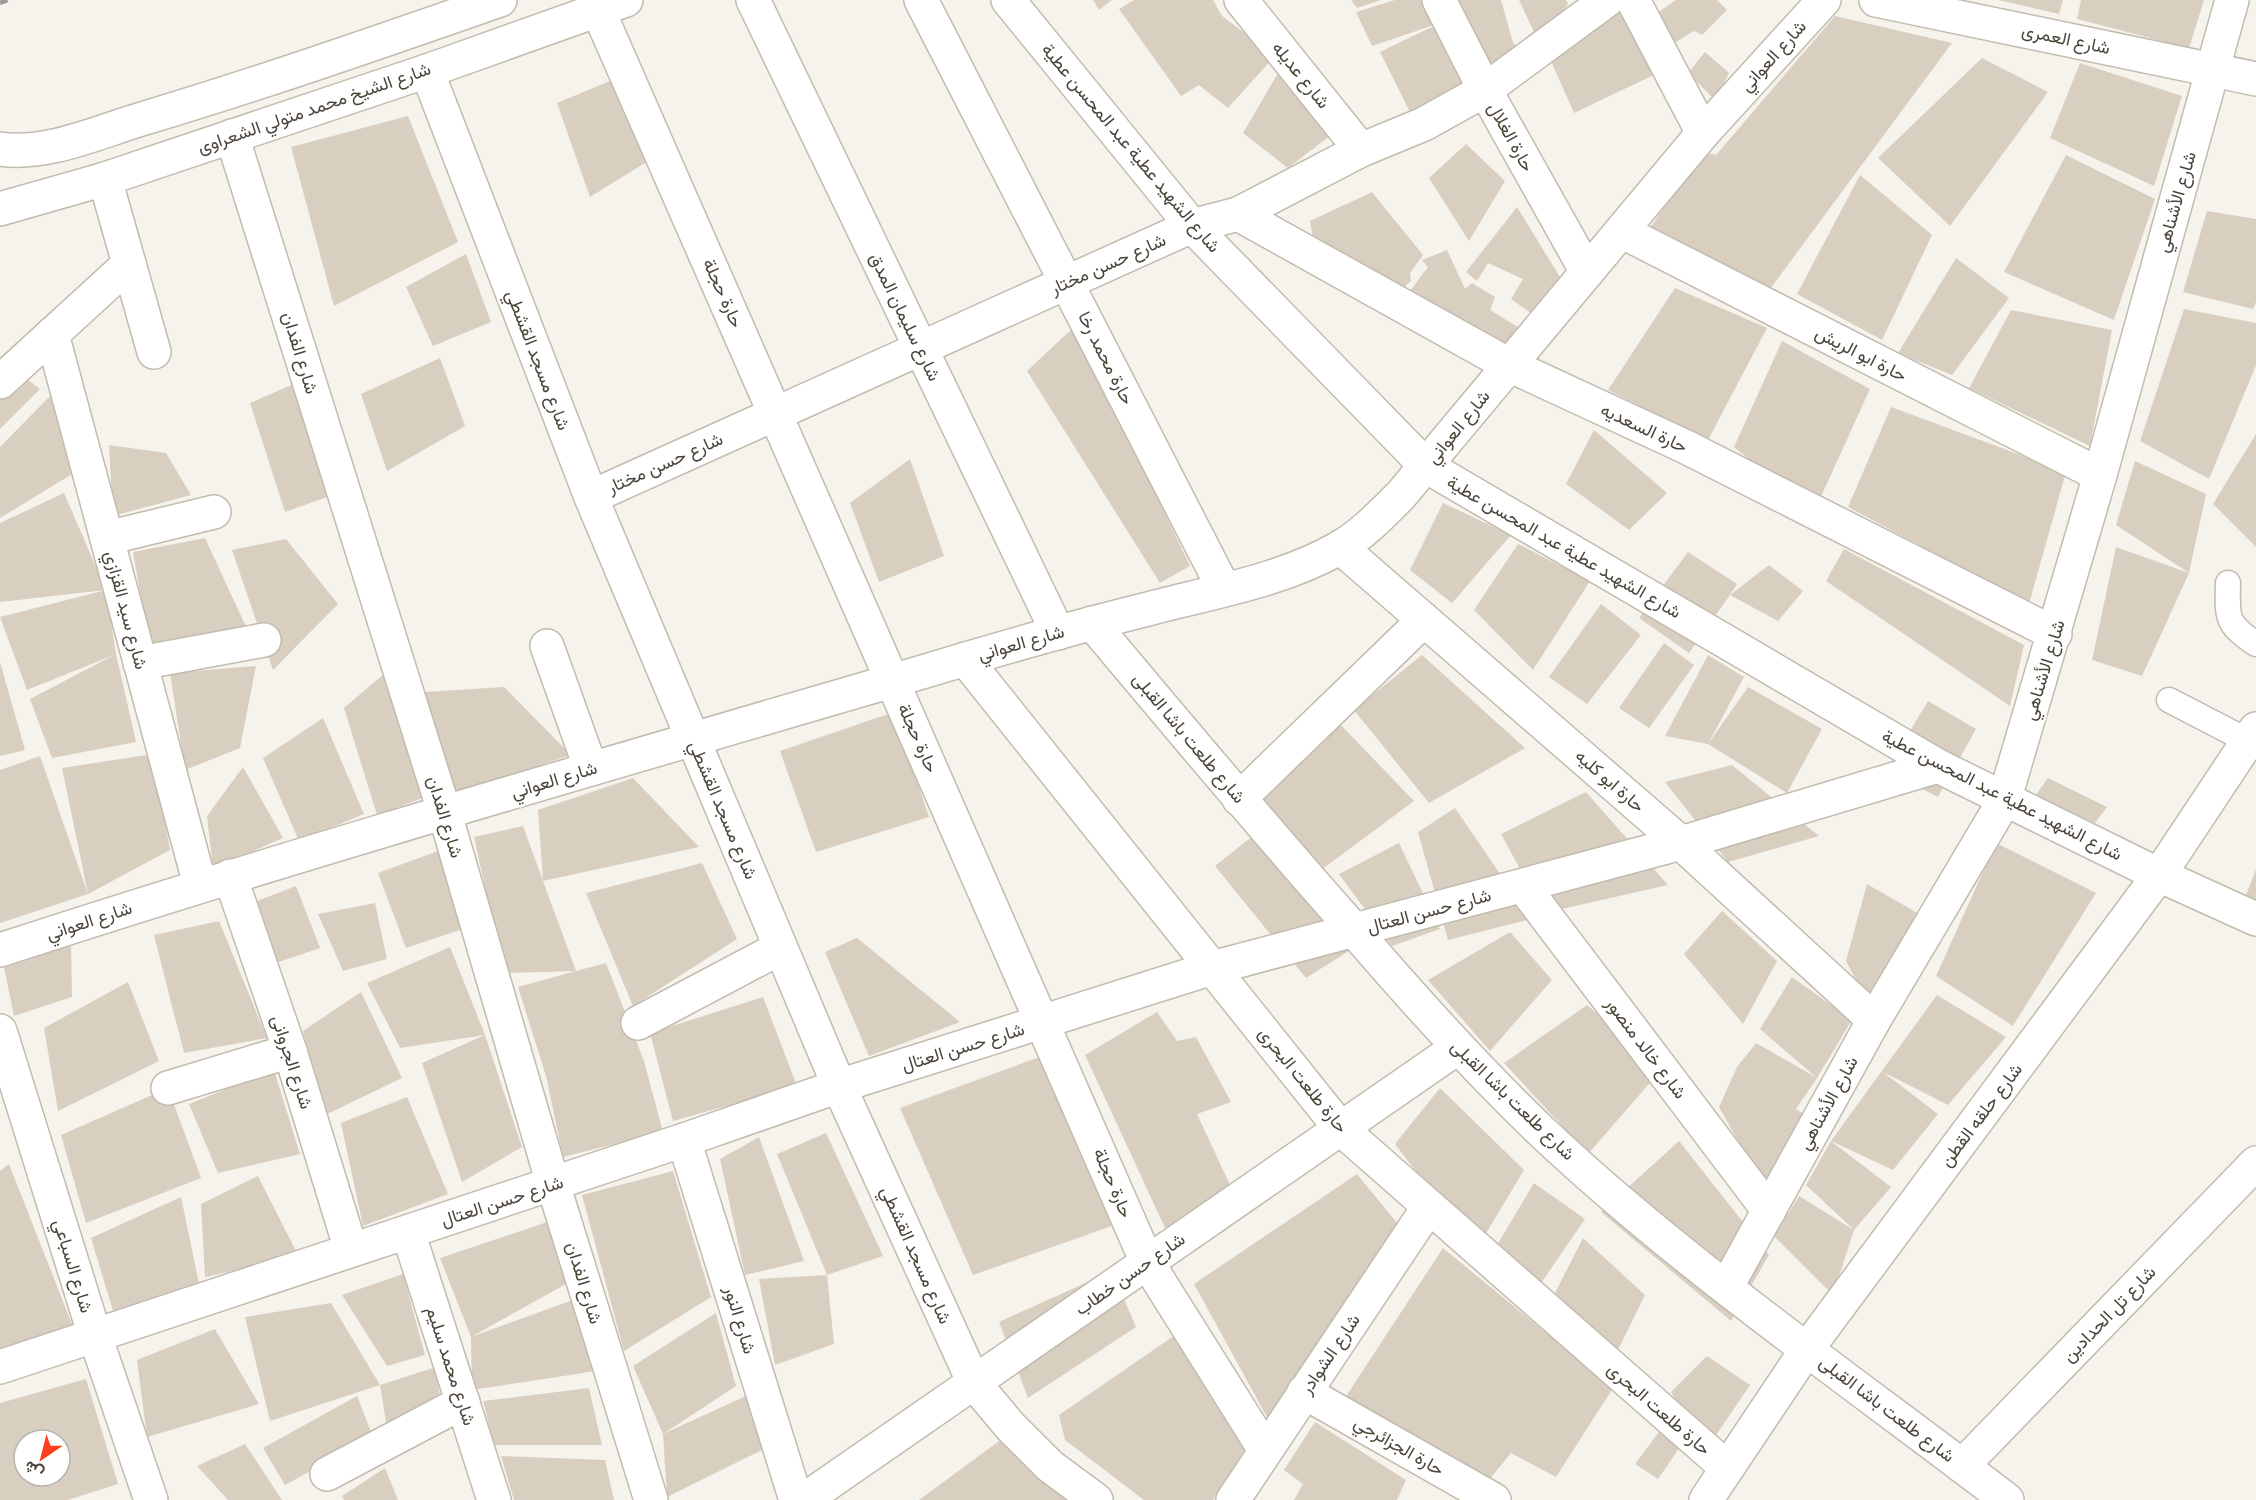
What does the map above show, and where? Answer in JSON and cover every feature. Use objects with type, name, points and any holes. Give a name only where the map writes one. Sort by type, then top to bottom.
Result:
[{"type":"street","points":[[0,149],[26,151],[48,147],[219,95],[500,0]]},
{"type":"street","name":"شارع سليمان المدق","points":[[753,0],[1059,633]]},
{"type":"street","name":"حارة محمد رخا","points":[[921,0],[1224,589]]},
{"type":"street","name":"شارع الشهيد عطية عبد المحسن عطية","points":[[1008,0],[1192,226],[1426,466],[1938,766],[2004,801],[2256,919]]},
{"type":"street","name":"شارع عديله","points":[[1241,0],[1361,150]]},
{"type":"street","name":"حارة الغلال","points":[[1439,0],[1485,90],[1587,272]]},
{"type":"street","name":"شارع حسن مختار","points":[[591,497],[1192,226],[1238,214],[1361,150],[1424,124],[1485,90],[1607,0]]},
{"type":"street","points":[[1633,0],[1702,133]]},
{"type":"street","name":"شارع العواني","points":[[0,950],[215,880],[445,814],[693,738],[1092,623],[1224,589],[1303,565],[1340,547],[1365,530],[1401,495],[1623,232],[1702,133],[1824,0]]},
{"type":"street","name":"شارع العمرى","points":[[1876,0],[2256,79]]},
{"type":"street","name":"شارع الأشناهي","points":[[1727,1286],[1874,1020],[2004,801],[2055,634],[2232,0]]},
{"type":"street","name":"شارع الشيخ محمد متولي الشعراوى","points":[[0,209],[105,179],[427,71],[612,5]]},
{"type":"street","name":"حارة حجلة","points":[[612,5],[776,413],[1147,1262],[1265,1450]]},
{"type":"street","name":"شارع مسجد القشطي","points":[[427,71],[591,497],[839,1086],[974,1383],[1010,1426],[1050,1466],[1096,1500]]},
{"type":"street","name":"شارع الفدان","points":[[232,136],[445,814],[553,1184],[651,1500]]},
{"type":"street","points":[[105,179],[154,352]]},
{"type":"street","name":"حارة السعديه","points":[[1238,214],[1509,365],[1686,447],[2055,634]]},
{"type":"street","name":"حارة ابو الريش","points":[[1623,232],[2100,475]]},
{"type":"street","points":[[0,382],[129,264]]},
{"type":"street","name":"شارع سيد القزازي","points":[[52,334],[140,663],[215,880]]},
{"type":"street","points":[[106,538],[214,512]]},
{"type":"street","name":"حارة ابو كليه","points":[[1340,547],[1682,843],[1874,1020]]},
{"type":"street","points":[[1239,799],[1424,620]]},
{"type":"street","name":"شارع طلعت باشا القبلى","points":[[1092,623],[1239,799],[1457,1048],[1633,1212],[1807,1350],[2007,1500]]},
{"type":"street","points":[[140,663],[264,640]]},
{"type":"street","points":[[547,646],[591,769]]},
{"type":"street","name":"حارة طلعت البحرى","points":[[965,659],[1341,1129],[1428,1208],[1727,1468]]},
{"type":"street","name":"شارع حلقه القطن","points":[[1706,1500],[1807,1350],[2159,875],[2252,735]]},
{"type":"street","name":"شارع حسن العتال","points":[[0,1367],[553,1184],[839,1086],[1212,968],[1355,932],[1682,843],[1938,766]]},
{"type":"street","name":"شارع الجروانى","points":[[215,880],[290,1051],[351,1250]]},
{"type":"street","name":"شارع خالد منصور","points":[[1523,886],[1768,1211]]},
{"type":"street","points":[[638,1023],[780,948]]},
{"type":"street","name":"شارع السباعي","points":[[0,1031],[95,1336],[151,1500]]},
{"type":"street","name":"شارع حسن خطاب","points":[[809,1498],[1457,1048]]},
{"type":"street","points":[[168,1088],[290,1051]]},
{"type":"street","name":"شارع النور","points":[[684,1140],[809,1498]]},
{"type":"street","name":"شارع تل الحدادين","points":[[1962,1466],[2256,1163]]},
{"type":"street","name":"شارع الشوادر","points":[[1233,1500],[1428,1208]]},
{"type":"street","name":"شارع محمد سليم","points":[[408,1232],[495,1500]]},
{"type":"street","name":"حارة الجزائرجي","points":[[1304,1392],[1494,1500]]},
{"type":"street","points":[[327,1474],[463,1402]]},
{"type":"lane","points":[[2228,583],[2228,612],[2231,625],[2256,644]]},
{"type":"lane","points":[[2169,700],[2252,735]]},
{"type":"building","points":[[1093,0],[1112,0],[1099,10]]},
{"type":"building","points":[[1134,0],[1213,0],[1222,16],[1275,56],[1228,108],[1199,85],[1181,96],[1119,9]]},
{"type":"building","points":[[1351,0],[1381,0],[1357,8]]},
{"type":"building","points":[[1395,0],[1431,0],[1440,23],[1372,46],[1356,12]]},
{"type":"building","points":[[1458,0],[1501,0],[1513,43],[1529,55],[1494,78]]},
{"type":"building","points":[[1519,0],[1566,0],[1568,4],[1559,19],[1534,32]]},
{"type":"building","points":[[1676,0],[1717,0],[1727,10],[1702,35],[1694,31],[1674,43],[1650,18]]},
{"type":"building","points":[[1998,0],[2063,0],[2059,14]]},
{"type":"building","points":[[2081,0],[2204,0],[2189,48],[2077,19]]},
{"type":"building","points":[[1624,7],[1658,73],[1574,113],[1551,61]]},
{"type":"building","points":[[1835,16],[1952,43],[1770,289],[1648,231],[1701,151],[1716,155]]},
{"type":"building","points":[[1440,23],[1474,85],[1411,114],[1380,52]]},
{"type":"building","points":[[1705,52],[1729,73],[1715,100],[1688,73]]},
{"type":"building","points":[[1982,58],[2048,92],[1950,226],[1878,158]]},
{"type":"building","points":[[2080,63],[2182,96],[2154,186],[2050,138]]},
{"type":"building","points":[[1281,68],[1335,132],[1288,168],[1243,133]]},
{"type":"building","points":[[627,74],[661,153],[590,197],[557,103]]},
{"type":"building","points":[[408,116],[458,242],[334,306],[291,147]]},
{"type":"building","points":[[1466,144],[1505,181],[1469,241],[1429,178]]},
{"type":"building","points":[[2066,155],[2155,199],[2114,320],[2004,272]]},
{"type":"building","points":[[1860,175],[1932,235],[1882,340],[1797,294]]},
{"type":"building","points":[[1372,192],[1423,255],[1410,273],[1411,281],[1392,298],[1315,251],[1310,221]]},
{"type":"building","points":[[1517,207],[1563,282],[1536,317],[1511,299],[1523,279],[1488,263],[1477,281],[1466,272]]},
{"type":"building","points":[[2207,211],[2256,219],[2256,302],[2253,309],[2183,292]]},
{"type":"building","points":[[1447,250],[1465,289],[1472,283],[1495,297],[1490,310],[1521,329],[1501,350],[1410,291],[1428,267],[1422,260]]},
{"type":"building","points":[[466,254],[491,322],[433,346],[406,287]]},
{"type":"building","points":[[1956,258],[2009,298],[1952,375],[1898,353]]},
{"type":"building","points":[[1675,288],[1767,328],[1708,440],[1608,390]]},
{"type":"building","points":[[2184,309],[2256,323],[2256,365],[2209,479],[2140,441]]},
{"type":"building","points":[[2011,310],[2112,330],[2090,446],[1969,388]]},
{"type":"building","points":[[1075,326],[1190,566],[1160,583],[1027,371]]},
{"type":"building","points":[[1782,341],[1870,389],[1814,512],[1734,447]]},
{"type":"building","points":[[440,358],[465,426],[387,471],[361,394]]},
{"type":"building","points":[[0,360],[40,389],[0,429]]},
{"type":"building","points":[[296,383],[330,496],[285,512],[250,403]]},
{"type":"building","points":[[51,395],[87,465],[0,518],[0,447]]},
{"type":"building","points":[[1891,407],[2066,472],[2029,604],[1848,507]]},
{"type":"building","points":[[1594,430],[1667,493],[1629,530],[1566,484]]},
{"type":"building","points":[[2256,434],[2256,547],[2213,504]]},
{"type":"building","points":[[109,445],[166,453],[191,495],[113,516]]},
{"type":"building","points":[[910,459],[944,556],[879,582],[850,503]]},
{"type":"building","points":[[2135,461],[2206,494],[2189,573],[2116,525]]},
{"type":"building","points":[[64,493],[106,590],[0,602],[0,523]]},
{"type":"building","points":[[1443,503],[1511,535],[1452,603],[1410,570]]},
{"type":"building","points":[[205,538],[248,631],[149,646],[133,552]]},
{"type":"building","points":[[286,539],[338,604],[273,670],[232,550]]},
{"type":"building","points":[[1518,544],[1590,581],[1533,670],[1474,610]]},
{"type":"building","points":[[2116,547],[2189,573],[2142,676],[2092,660]]},
{"type":"building","points":[[1844,549],[2024,645],[2010,706],[1826,581]]},
{"type":"building","points":[[1688,552],[1737,584],[1689,653],[1639,618]]},
{"type":"building","points":[[1769,565],[1803,591],[1778,621],[1730,595]]},
{"type":"building","points":[[106,590],[116,654],[136,742],[52,758],[30,699],[114,655],[27,690],[0,617]]},
{"type":"building","points":[[1601,604],[1641,635],[1587,704],[1549,677]]},
{"type":"building","points":[[1664,643],[1694,665],[1649,728],[1619,708]]},
{"type":"building","points":[[1422,655],[1525,748],[1429,803],[1354,710]]},
{"type":"building","points":[[1708,655],[1744,677],[1708,744],[1665,736]]},
{"type":"building","points":[[0,662],[25,750],[0,756]]},
{"type":"building","points":[[256,666],[240,748],[185,770],[170,673]]},
{"type":"building","points":[[384,674],[428,796],[377,815],[344,708]]},
{"type":"building","points":[[504,687],[571,755],[455,793],[425,692]]},
{"type":"building","points":[[1748,687],[1822,729],[1787,793],[1708,744]]},
{"type":"building","points":[[1928,701],[1976,729],[1938,797],[1886,771]]},
{"type":"building","points":[[894,712],[929,817],[816,852],[780,751]]},
{"type":"building","points":[[323,718],[364,814],[299,841],[263,758]]},
{"type":"building","points":[[1339,723],[1414,801],[1317,873],[1262,800]]},
{"type":"building","points":[[153,754],[170,850],[88,894],[62,768]]},
{"type":"building","points":[[40,756],[88,894],[0,923],[0,770]]},
{"type":"building","points":[[1732,765],[1819,836],[1728,862],[1665,782]]},
{"type":"building","points":[[243,767],[283,838],[213,869],[207,816]]},
{"type":"building","points":[[633,778],[699,847],[543,881],[538,810]]},
{"type":"building","points":[[2048,778],[2107,807],[2095,823],[2035,796]]},
{"type":"building","points":[[1586,792],[1668,885],[1544,913],[1501,834]]},
{"type":"building","points":[[1455,808],[1531,919],[1448,940],[1418,832]]},
{"type":"building","points":[[523,826],[576,971],[504,973],[474,837]]},
{"type":"building","points":[[1254,835],[1352,949],[1306,978],[1215,866]]},
{"type":"building","points":[[1399,843],[1440,929],[1392,946],[1339,874]]},
{"type":"building","points":[[1996,843],[2096,893],[2013,1026],[1936,976]]},
{"type":"building","points":[[438,851],[463,929],[406,948],[378,873]]},
{"type":"building","points":[[702,863],[737,939],[633,1006],[586,893]]},
{"type":"building","points":[[2256,869],[2256,903],[2245,898]]},
{"type":"building","points":[[1867,884],[1945,929],[1885,1035],[1846,961]]},
{"type":"building","points":[[296,886],[320,948],[273,964],[257,901]]},
{"type":"building","points":[[375,903],[387,959],[343,971],[318,914]]},
{"type":"building","points":[[1722,911],[1777,961],[1743,1024],[1684,954]]},
{"type":"building","points":[[219,921],[267,1038],[184,1053],[154,935]]},
{"type":"building","points":[[1510,932],[1552,980],[1490,1051],[1428,980]]},
{"type":"building","points":[[857,938],[960,1022],[869,1056],[825,952]]},
{"type":"building","points":[[71,946],[72,997],[14,1016],[3,962]]},
{"type":"building","points":[[450,947],[485,1035],[400,1048],[367,983]]},
{"type":"building","points":[[606,963],[644,1061],[663,1132],[563,1157],[546,1076],[518,987]]},
{"type":"building","points":[[1792,977],[1852,1020],[1817,1078],[1760,1029]]},
{"type":"building","points":[[128,982],[159,1061],[58,1111],[44,1028]]},
{"type":"building","points":[[361,992],[402,1078],[321,1117],[303,1031]]},
{"type":"building","points":[[1937,995],[2006,1037],[1948,1105],[1883,1072],[1938,1114],[1893,1170],[1831,1141]]},
{"type":"building","points":[[763,997],[797,1086],[673,1121],[650,1033]]},
{"type":"building","points":[[1587,1005],[1662,1069],[1588,1154],[1504,1063]]},
{"type":"building","points":[[1157,1012],[1177,1041],[1196,1037],[1231,1102],[1197,1114],[1237,1200],[1166,1230],[1085,1055]]},
{"type":"building","points":[[485,1035],[522,1147],[462,1182],[422,1063]]},
{"type":"building","points":[[1756,1043],[1817,1078],[1796,1109],[1807,1116],[1763,1185],[1719,1107],[1737,1067]]},
{"type":"building","points":[[1056,1051],[1129,1220],[973,1275],[900,1108]]},
{"type":"building","points":[[274,1070],[300,1154],[218,1173],[189,1104]]},
{"type":"building","points":[[168,1088],[201,1178],[86,1223],[61,1135]]},
{"type":"building","points":[[1440,1088],[1524,1170],[1476,1250],[1395,1144]]},
{"type":"building","points":[[407,1097],[448,1194],[363,1226],[341,1123]]},
{"type":"building","points":[[826,1133],[883,1256],[827,1275],[777,1154]]},
{"type":"building","points":[[759,1137],[804,1261],[745,1275],[720,1159]]},
{"type":"building","points":[[1679,1141],[1769,1255],[1731,1321],[1601,1212]]},
{"type":"building","points":[[1831,1141],[1891,1187],[1854,1230],[1806,1185]]},
{"type":"building","points":[[9,1164],[75,1332],[0,1348],[0,1171]]},
{"type":"building","points":[[673,1171],[711,1297],[624,1351],[582,1195]]},
{"type":"building","points":[[1357,1174],[1420,1251],[1285,1450],[1194,1284]]},
{"type":"building","points":[[258,1176],[299,1257],[205,1277],[201,1204]]},
{"type":"building","points":[[1534,1183],[1585,1219],[1539,1286],[1497,1245]]},
{"type":"building","points":[[1799,1196],[1854,1230],[1833,1295],[1774,1236]]},
{"type":"building","points":[[181,1197],[201,1293],[117,1324],[91,1238]]},
{"type":"building","points":[[553,1220],[566,1284],[471,1337],[440,1258]]},
{"type":"building","points":[[1583,1238],[1645,1295],[1617,1352],[1555,1293]]},
{"type":"building","points":[[1443,1248],[1613,1388],[1556,1477],[1511,1453],[1475,1497],[1341,1404]]},
{"type":"building","points":[[1112,1271],[1136,1327],[1028,1398],[999,1322]]},
{"type":"building","points":[[403,1274],[425,1355],[387,1366],[342,1295]]},
{"type":"building","points":[[827,1275],[834,1344],[775,1365],[759,1279]]},
{"type":"building","points":[[573,1300],[596,1371],[472,1390],[471,1337]]},
{"type":"building","points":[[331,1303],[380,1385],[270,1421],[245,1317]]},
{"type":"building","points":[[716,1313],[736,1386],[663,1434],[633,1366]]},
{"type":"building","points":[[215,1329],[259,1404],[147,1437],[137,1360]]},
{"type":"building","points":[[1178,1333],[1247,1446],[1213,1500],[1144,1500],[1065,1440],[1059,1415]]},
{"type":"building","points":[[1707,1356],[1750,1385],[1706,1450],[1671,1392]]},
{"type":"building","points":[[436,1367],[441,1404],[386,1422],[380,1385]]},
{"type":"building","points":[[86,1379],[118,1484],[68,1500],[0,1500],[0,1403]]},
{"type":"building","points":[[589,1388],[602,1445],[494,1445],[483,1401]]},
{"type":"building","points":[[761,1389],[764,1449],[667,1497],[663,1434]]},
{"type":"building","points":[[357,1396],[373,1437],[285,1485],[263,1448]]},
{"type":"building","points":[[1315,1422],[1406,1480],[1397,1500],[1294,1500],[1303,1484],[1284,1470]]},
{"type":"building","points":[[1659,1432],[1680,1447],[1658,1479],[1635,1464]]},
{"type":"building","points":[[1010,1433],[1076,1500],[919,1500]]},
{"type":"building","points":[[245,1444],[282,1500],[228,1500],[197,1466]]},
{"type":"building","points":[[501,1456],[605,1460],[614,1500],[514,1500]]},
{"type":"building","points":[[385,1468],[398,1500],[344,1500],[342,1496]]},
{"type":"railway","points":[[0,3],[8,0]]}]
